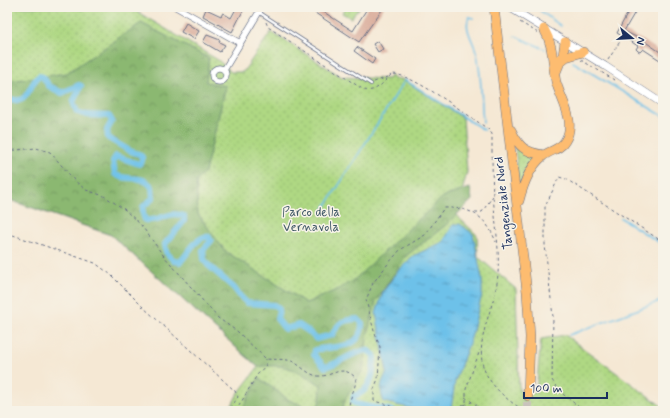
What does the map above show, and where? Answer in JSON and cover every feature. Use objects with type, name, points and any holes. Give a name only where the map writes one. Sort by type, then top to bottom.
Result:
[{"type":"highway","name":"Tangenziale Nord","points":[[494,7],[518,207],[530,337],[528,396]]},
{"type":"highway","points":[[518,207],[524,182],[533,166],[544,155],[555,151],[565,142],[570,130],[569,120],[556,81],[557,60],[550,40],[543,32]]},
{"type":"highway","points":[[557,60],[564,55],[565,42]]},
{"type":"highway","points":[[557,60],[581,55]]},
{"type":"highway","points":[[508,124],[518,144],[530,153],[544,155]]},
{"type":"street","points":[[176,7],[240,43]]},
{"type":"street","points":[[509,7],[521,19],[543,32],[565,42],[581,55],[605,66],[663,104]]},
{"type":"street","points":[[224,70],[261,10]]},
{"type":"lane","points":[[74,7],[80,9],[84,7]]},
{"type":"lane","points":[[261,10],[266,16],[371,84]]},
{"type":"path","points":[[266,16],[268,28],[364,90],[370,91],[378,88],[388,77]]},
{"type":"path","points":[[521,19],[543,32]]},
{"type":"path","points":[[605,66],[621,40]]},
{"type":"path","points":[[581,55],[618,82]]},
{"type":"path","points":[[371,84],[392,74],[399,74],[435,94],[488,129],[492,134],[493,195],[497,224],[497,282],[480,349],[466,388],[466,402],[458,411]]},
{"type":"path","points":[[7,151],[36,148],[50,152],[75,181],[86,190],[104,196],[124,209],[141,225],[163,255],[218,318],[238,332],[266,359],[285,359],[316,376],[323,376],[341,370],[351,373],[356,378],[356,388],[350,397],[349,411]]},
{"type":"path","points":[[584,411],[559,391],[552,380],[553,317],[545,245],[545,206],[555,184],[560,177],[566,179],[663,242]]},
{"type":"path","points":[[409,411],[374,401],[380,347],[366,300],[373,283],[387,265],[400,250],[425,235],[444,208],[456,208],[474,213],[482,212],[493,195]]},
{"type":"path","points":[[474,213],[492,232],[496,242]]},
{"type":"path","points":[[7,233],[95,263],[110,274],[143,307],[235,391],[238,397],[230,409],[231,411]]},
{"type":"path","points":[[480,349],[484,367],[493,384],[517,407],[526,411]]},
{"type":"path","points":[[236,411],[257,375],[266,365],[266,359]]},
{"type":"path","points":[[466,398],[484,411]]},
{"type":"path","points":[[463,406],[473,402]]},
{"type":"green space","name":"Parco della Vernavola","points":[[7,7],[71,7],[83,10],[85,7],[129,7],[218,60],[231,72],[243,72],[271,32],[342,77],[388,79],[391,75],[394,79],[402,79],[463,118],[467,172],[456,215],[477,235],[478,257],[516,289],[519,391],[536,393],[541,339],[565,335],[663,407],[663,411],[229,411],[237,395],[258,367],[111,235],[7,199]]},
{"type":"green space","points":[[346,7],[360,7],[351,18],[342,13]]},
{"type":"green space","points":[[141,23],[209,58],[206,82],[226,86],[205,172],[196,181],[198,214],[225,251],[306,303],[339,289],[355,279],[443,197],[470,188],[472,200],[446,225],[406,256],[376,301],[368,332],[363,370],[345,400],[342,411],[315,411],[320,401],[321,385],[305,375],[285,367],[258,367],[111,235],[7,199],[7,83],[17,80],[67,73]]},
{"type":"green space","points":[[515,146],[536,156],[520,183],[518,181]]},
{"type":"green space","points":[[259,378],[289,400],[315,411],[241,411]]},
{"type":"water","points":[[460,224],[473,234],[482,279],[482,294],[471,338],[455,381],[451,409],[423,411],[384,402],[381,387],[387,372],[376,313],[383,292],[397,272],[413,256],[443,242],[453,225]]},
{"type":"building","points":[[237,7],[245,7],[232,32],[203,16],[206,9],[221,16],[223,13],[231,18]]},
{"type":"building","points":[[306,7],[316,7],[353,31],[368,7],[384,7],[359,42]]},
{"type":"building","points":[[631,7],[638,7],[624,31],[644,41],[663,54],[663,62],[643,49],[640,52],[638,51],[636,49],[638,46],[617,33]]},
{"type":"building","points":[[186,23],[199,31],[194,39],[181,32]]},
{"type":"building","points":[[207,35],[220,40],[219,42],[225,45],[220,52],[203,42]]},
{"type":"building","points":[[378,41],[383,49],[378,52],[373,44]]},
{"type":"building","points":[[357,47],[375,59],[372,64],[354,51]]},
{"type":"waterway","points":[[535,7],[561,26]]},
{"type":"waterway","points":[[473,18],[469,17],[467,26],[479,63],[483,123]]},
{"type":"waterway","points":[[515,36],[545,49]]},
{"type":"waterway","points":[[573,62],[663,116]]},
{"type":"waterway","points":[[7,98],[14,100],[24,98],[39,76],[43,77],[49,86],[62,93],[79,85],[81,86],[73,102],[77,112],[87,115],[109,116],[112,121],[107,130],[108,138],[142,157],[142,161],[139,164],[116,156],[113,161],[115,174],[124,178],[143,180],[152,187],[153,198],[143,207],[145,220],[156,219],[173,214],[184,216],[184,221],[165,244],[166,252],[174,261],[180,262],[197,242],[205,237],[209,237],[211,241],[203,250],[204,259],[208,265],[234,288],[247,303],[274,305],[279,309],[277,319],[285,329],[299,325],[316,339],[332,335],[342,322],[358,319],[362,323],[361,332],[357,339],[345,346],[315,350],[314,355],[325,367],[356,353],[367,350],[374,355],[371,380],[365,390],[354,396],[353,402],[393,411]]},
{"type":"waterway","points":[[322,212],[405,80],[484,130]]},
{"type":"waterway","points":[[621,218],[663,245]]},
{"type":"waterway","points":[[569,335],[663,300]]},
{"type":"tunnel","points":[[527,411],[528,396]]}]
